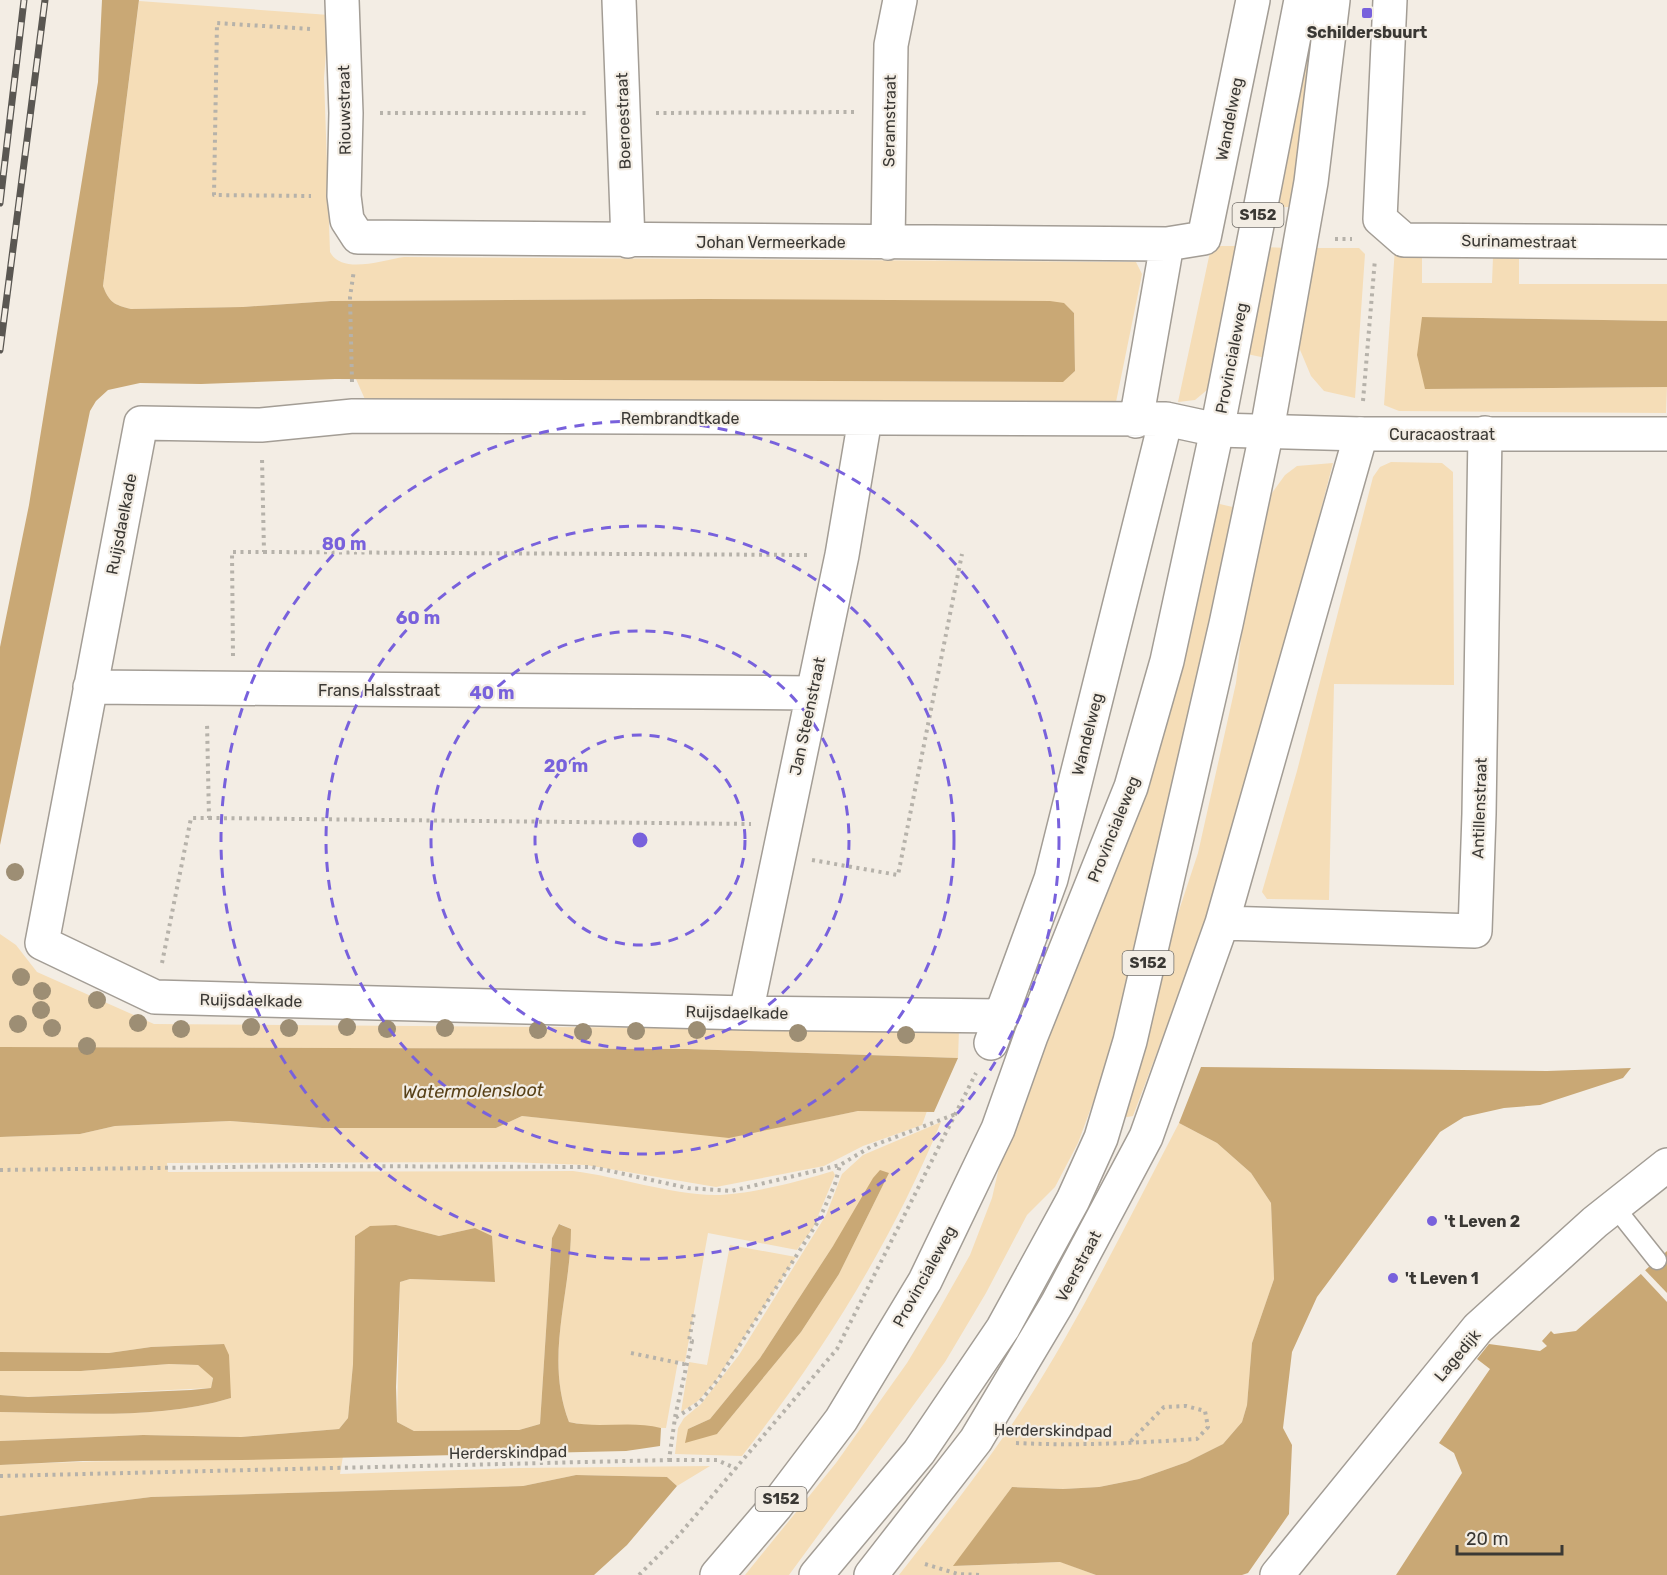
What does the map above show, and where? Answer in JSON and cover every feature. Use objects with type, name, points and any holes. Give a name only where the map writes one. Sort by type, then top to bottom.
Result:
[{"type":"street","name":"Boeroestraat","points":[[619,0],[628,241]]},
{"type":"street","name":"Seramstraat","points":[[888,243],[891,45],[900,0]]},
{"type":"street","name":"Wandelweg","points":[[1204,238],[1253,0]]},
{"type":"street","name":"Provincialeweg","points":[[717,1575],[776,1506],[841,1420],[925,1281],[998,1129],[1031,1036],[1131,787],[1167,661],[1217,430],[1301,0]]},
{"type":"street","name":"S152","points":[[816,1575],[919,1452],[1003,1328],[1073,1200],[1101,1138],[1132,1030],[1223,635],[1267,430],[1311,182],[1334,0]]},
{"type":"street","points":[[1380,219],[1390,0]]},
{"type":"street","name":"Riouwstraat","points":[[342,16],[346,113],[346,208]]},
{"type":"street","name":"Johan Vermeerkade","points":[[346,208],[358,237],[1167,244],[1204,238]]},
{"type":"street","name":"Surinamestraat","points":[[1380,219],[1404,240],[1667,242]]},
{"type":"street","name":"Wandelweg","points":[[996,1030],[1051,879],[1151,420],[1167,244]]},
{"type":"street","name":"Rembrandtkade","points":[[141,423],[261,424],[353,416],[1151,420],[1217,430]]},
{"type":"street","name":"Jan Steenstraat","points":[[746,1013],[842,555],[865,419]]},
{"type":"street","name":"Ruijsdaelkade","points":[[141,423],[42,943],[155,998],[746,1013],[996,1030]]},
{"type":"street","name":"Curacaostraat","points":[[1217,430],[1361,434],[1667,434]]},
{"type":"street","name":"Antillenstraat","points":[[1222,924],[1474,931],[1479,814],[1485,433]]},
{"type":"street","points":[[1222,924],[1361,434]]},
{"type":"street","name":"Frans Halsstraat","points":[[90,687],[812,693]]},
{"type":"street","name":"Veerstraat","points":[[880,1564],[976,1440],[1058,1304],[1146,1137],[1222,924]]},
{"type":"street","name":"Lagedijk","points":[[1277,1575],[1471,1336],[1614,1206],[1667,1165]]},
{"type":"lane","points":[[1614,1206],[1657,1260]]},
{"type":"path","points":[[342,16],[217,23],[214,195],[346,208]]},
{"type":"path","points":[[1361,434],[1380,219]]},
{"type":"path","points":[[350,297],[352,384]]},
{"type":"path","points":[[261,424],[264,552]]},
{"type":"path","points":[[209,818],[232,552],[842,555]]},
{"type":"path","points":[[155,998],[190,818],[782,839],[898,875],[962,554]]},
{"type":"path","points":[[639,1575],[680,1535],[837,1349],[996,1030]]},
{"type":"path","points":[[0,1170],[305,1166],[592,1167],[688,1188],[731,1191],[840,1165],[872,1146],[956,1114]]},
{"type":"path","points":[[675,1418],[699,1403],[719,1378],[819,1221],[836,1184],[840,1165]]},
{"type":"path","points":[[631,1353],[684,1364],[694,1313]]},
{"type":"path","points":[[669,1460],[675,1418],[692,1341],[689,1341]]},
{"type":"path","name":"Herderskindpad","points":[[976,1440],[1078,1446],[1129,1443],[1197,1439],[1208,1427],[1205,1411],[1186,1406],[1164,1407],[1129,1443]]},
{"type":"path","name":"Herderskindpad","points":[[0,1476],[669,1460],[717,1460],[737,1468]]},
{"type":"path","points":[[880,1564],[982,1575]]},
{"type":"shaded area","points":[[139,1],[329,15],[324,78],[330,252],[344,263],[374,263],[404,257],[1136,262],[1142,274],[1116,402],[367,404],[356,379],[1062,382],[1075,371],[1074,313],[1063,303],[704,299],[331,301],[243,307],[131,309],[120,306],[110,299],[103,286]]},
{"type":"shaded area","points":[[1317,1],[1295,207],[1269,207]]},
{"type":"shaded area","points":[[1217,246],[1239,246],[1213,385],[1195,400],[1178,402],[1210,252]]},
{"type":"shaded area","points":[[1261,247],[1288,248],[1266,358],[1242,353]]},
{"type":"shaded area","points":[[1310,248],[1359,248],[1365,254],[1355,398],[1324,391],[1311,376],[1298,345]]},
{"type":"shaded area","points":[[1395,248],[1422,248],[1422,283],[1492,283],[1493,257],[1519,258],[1519,284],[1667,284],[1667,321],[1422,317],[1426,389],[1667,387],[1666,413],[1399,411],[1384,405]]},
{"type":"shaded area","points":[[1391,462],[1442,463],[1453,472],[1454,685],[1334,684],[1329,900],[1267,899],[1262,892],[1297,771],[1373,477],[1380,467]]},
{"type":"shaded area","points":[[1333,463],[1239,825],[1207,920],[1133,1116],[1116,1119],[1156,980],[1198,853],[1236,683],[1244,612],[1269,497],[1285,475],[1297,466]]},
{"type":"shaded area","points":[[1211,502],[1237,508],[1127,986],[1105,1070],[1078,1143],[1055,1187],[1027,1215],[986,1293],[945,1362],[789,1575],[745,1575],[836,1463],[907,1363],[970,1255],[992,1198],[1009,1124]]},
{"type":"shaded area","points":[[0,934],[16,945],[37,972],[154,1024],[959,1030],[958,1058],[687,1049],[0,1047]]},
{"type":"shaded area","points":[[858,1111],[927,1111],[922,1125],[863,1146],[824,1166],[716,1187],[586,1165],[507,1162],[167,1163],[168,1172],[573,1171],[662,1189],[715,1195],[758,1190],[833,1171],[835,1175],[813,1228],[797,1250],[708,1233],[685,1362],[678,1361],[666,1428],[592,1426],[569,1422],[562,1397],[559,1349],[571,1229],[560,1224],[552,1238],[540,1424],[519,1430],[414,1431],[397,1422],[400,1282],[410,1279],[495,1282],[493,1268],[475,1228],[439,1236],[395,1225],[355,1237],[353,1364],[348,1418],[339,1429],[241,1437],[143,1435],[0,1441],[0,1412],[117,1414],[175,1410],[231,1398],[223,1344],[151,1347],[109,1353],[0,1352],[0,1137],[80,1134],[115,1126],[230,1121],[322,1128],[496,1128],[522,1116],[729,1137]]},
{"type":"shaded area","points":[[941,1122],[900,1211],[853,1296],[800,1377],[742,1456],[675,1454],[678,1428],[684,1418],[701,1404],[739,1355],[826,1215],[842,1174],[863,1155]],"holes":[[[889,1173],[839,1274],[801,1332],[717,1434],[688,1429],[710,1419],[760,1358],[833,1246]]]},
{"type":"shaded area","points":[[1179,1123],[1217,1143],[1251,1173],[1271,1203],[1274,1279],[1252,1343],[1247,1405],[1242,1422],[1223,1444],[1187,1462],[1139,1479],[1099,1487],[1063,1489],[1012,1487],[954,1566],[1061,1562],[1096,1575],[899,1575],[963,1492],[1024,1406],[1066,1337]]},
{"type":"shaded area","points":[[730,1245],[796,1257],[715,1382],[698,1401],[681,1412],[689,1362],[707,1365]]},
{"type":"shaded area","points":[[169,1364],[198,1365],[213,1377],[211,1388],[28,1397],[0,1395],[0,1371],[81,1371]]},
{"type":"shaded area","points":[[343,1456],[340,1474],[518,1468],[710,1466],[677,1486],[667,1477],[576,1475],[523,1486],[151,1497],[0,1516],[0,1465]]},
{"type":"water","points":[[102,0],[139,0],[103,286],[110,299],[120,306],[131,309],[243,307],[331,301],[704,299],[1050,301],[1064,303],[1074,313],[1075,371],[1063,382],[335,379],[201,384],[140,383],[108,390],[96,401],[90,411],[0,845],[0,647],[29,505],[98,82]]},
{"type":"water","points":[[1422,317],[1667,321],[1667,387],[1425,389],[1417,355]]},
{"type":"water","name":"Watermolensloot","points":[[0,1047],[687,1049],[958,1058],[934,1112],[858,1111],[729,1138],[522,1116],[496,1128],[322,1128],[230,1121],[115,1126],[80,1134],[0,1137]]},
{"type":"water","points":[[1201,1067],[1547,1071],[1631,1068],[1623,1078],[1540,1105],[1504,1108],[1464,1117],[1440,1132],[1317,1297],[1292,1352],[1283,1428],[1292,1445],[1289,1514],[1248,1573],[1242,1575],[1096,1575],[1060,1562],[953,1566],[1012,1487],[1063,1489],[1099,1487],[1139,1479],[1187,1462],[1223,1444],[1242,1422],[1247,1405],[1252,1343],[1274,1279],[1271,1203],[1251,1173],[1217,1143],[1179,1123]]},
{"type":"water","points":[[880,1170],[889,1173],[839,1274],[801,1332],[717,1434],[685,1443],[688,1429],[710,1419],[760,1358]]},
{"type":"water","points":[[559,1224],[571,1229],[559,1349],[562,1397],[569,1422],[661,1428],[660,1446],[626,1451],[241,1460],[83,1461],[0,1465],[0,1441],[143,1435],[241,1437],[339,1429],[348,1418],[353,1364],[355,1236],[370,1226],[396,1225],[439,1236],[475,1228],[492,1236],[495,1282],[410,1279],[400,1282],[397,1422],[414,1431],[519,1430],[540,1424],[552,1238]]},
{"type":"water","points":[[1667,1251],[1667,1575],[1396,1575],[1462,1473],[1454,1453],[1439,1443],[1490,1369],[1477,1359],[1489,1344],[1540,1351],[1547,1346],[1542,1341],[1551,1331],[1554,1334],[1576,1331]]},
{"type":"water","points":[[224,1344],[229,1355],[231,1398],[175,1410],[117,1414],[0,1412],[0,1395],[28,1397],[191,1390],[211,1388],[213,1378],[198,1365],[169,1364],[81,1371],[0,1371],[0,1352],[109,1353],[151,1347]]},
{"type":"water","points":[[576,1475],[667,1477],[677,1486],[627,1545],[594,1575],[0,1575],[0,1516],[151,1497],[523,1486]]},
{"type":"pier","points":[[1643,1268],[1667,1293],[1667,1302],[1639,1272]]},
{"type":"railway","points":[[0,203],[24,0]]},
{"type":"railway","points":[[0,350],[45,0]]},
{"type":"place","name":"Schildersbuurt","points":[[1367,13]]},
{"type":"place","name":"'t Leven 2","points":[[1432,1221]]},
{"type":"place","name":"'t Leven 1","points":[[1393,1278]]}]
